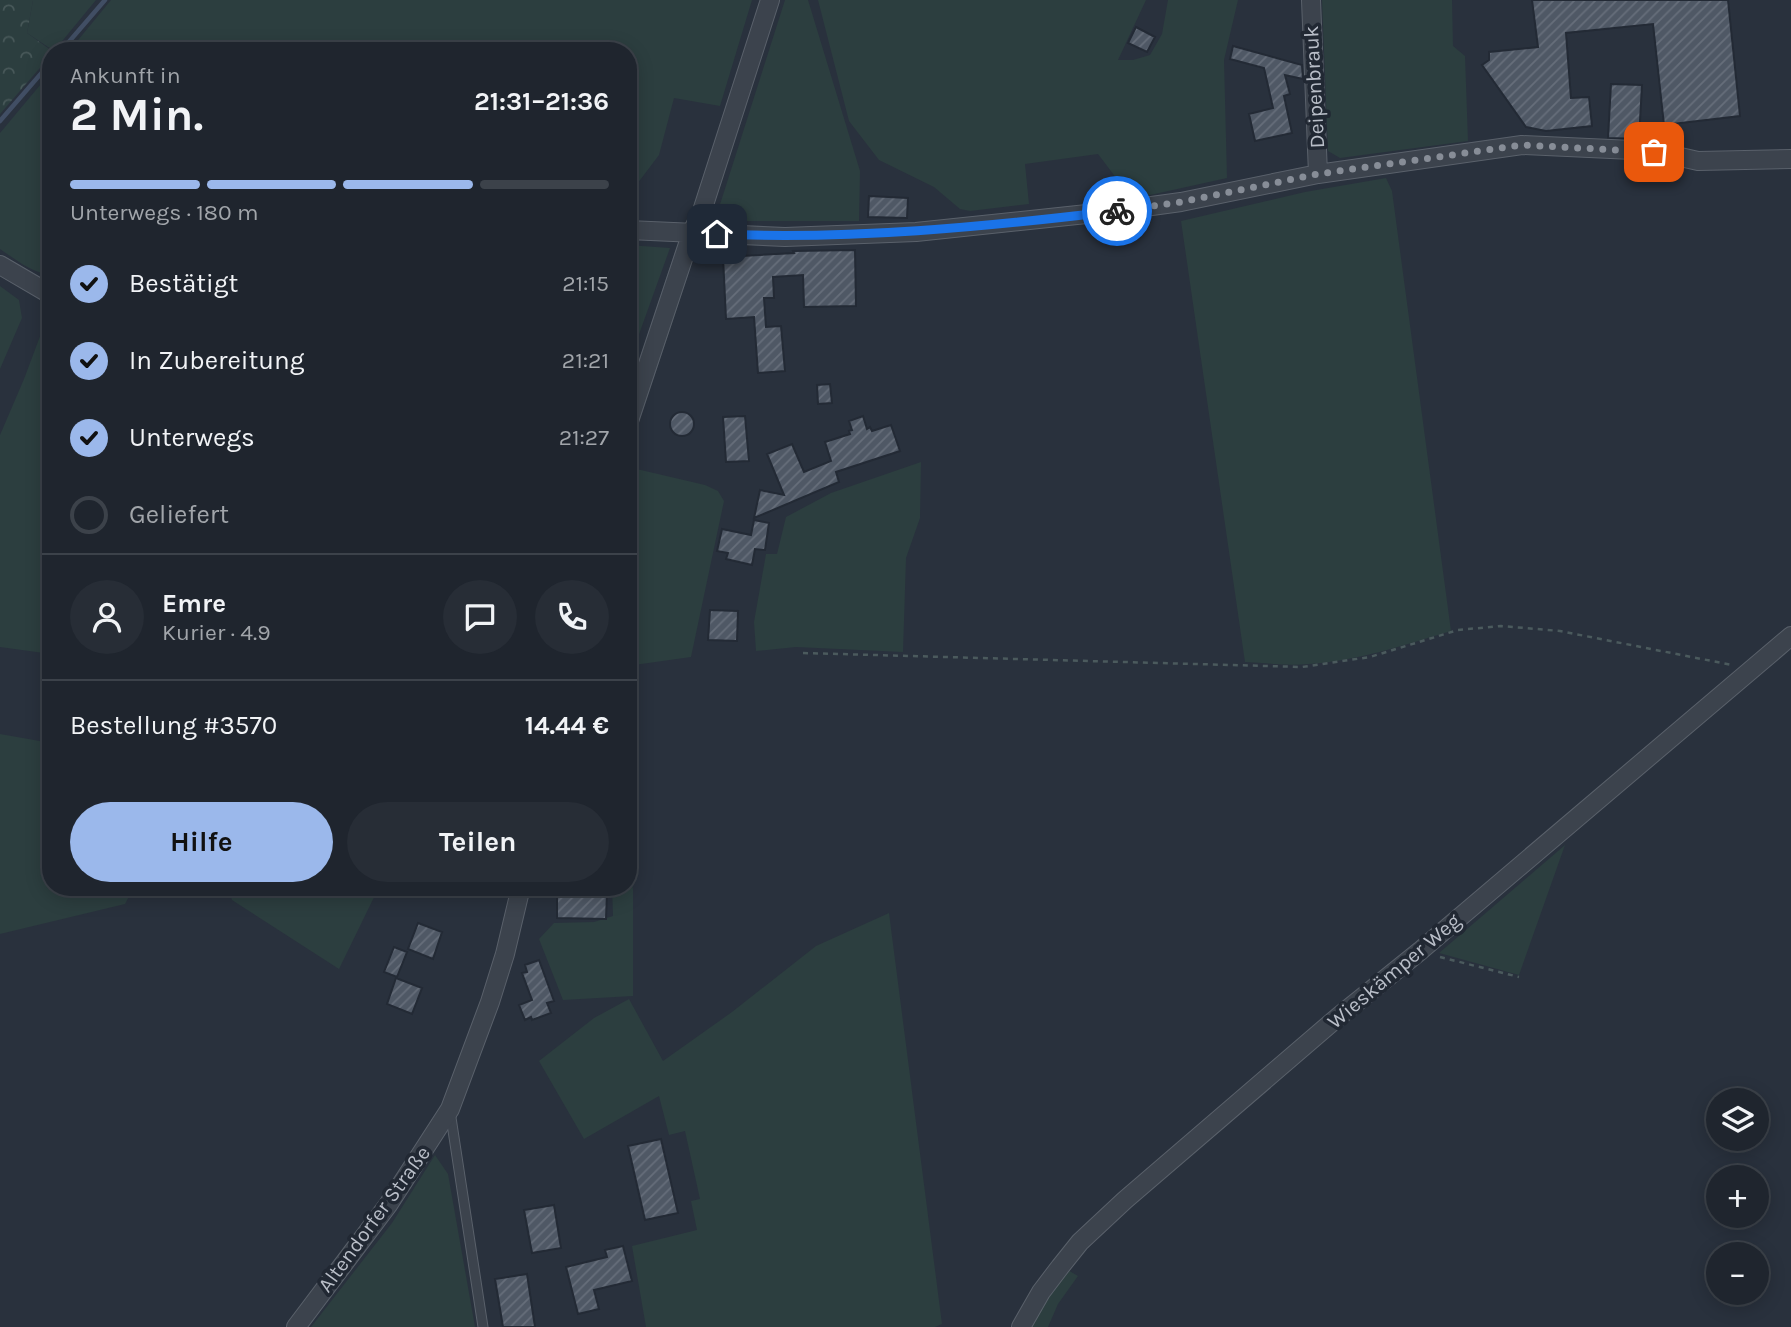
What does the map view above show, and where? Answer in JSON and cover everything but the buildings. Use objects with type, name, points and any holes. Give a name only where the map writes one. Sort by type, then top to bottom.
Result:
[{"type":"street","points":[[637,397],[692,232],[702,211],[770,0]]},
{"type":"street","name":"Deipenbrauk","points":[[1311,0],[1318,174]]},
{"type":"street","points":[[637,230],[785,237],[930,230],[1181,202],[1318,174],[1522,145],[1654,152],[1698,161],[1791,159]]},
{"type":"street","points":[[0,265],[42,290]]},
{"type":"street","name":"Wieskämper Weg","points":[[1021,1327],[1060,1266],[1102,1220],[1338,1017],[1420,951],[1791,636]]},
{"type":"street","name":"Altendorfer Straße","points":[[296,1327],[388,1205],[450,1109],[490,1002],[519,896]]},
{"type":"lane","name":"Altendorfer Straße","points":[[450,1109],[483,1327]]},
{"type":"path","points":[[803,653],[1302,667],[1370,657],[1458,630],[1501,626],[1560,631],[1735,665],[1748,673]]},
{"type":"path","points":[[1420,951],[1519,976]]},
{"type":"green space","points":[[0,0],[33,0],[27,33],[42,44],[42,65],[0,114]]},
{"type":"green space","points":[[33,0],[96,0],[61,42],[42,43],[27,33]]},
{"type":"green space","points":[[111,0],[752,0],[720,106],[674,98],[659,155],[637,184],[637,42],[76,42]]},
{"type":"green space","points":[[785,0],[808,0],[860,171],[859,221],[734,221],[716,217]]},
{"type":"green space","points":[[818,0],[1146,0],[1118,60],[1133,60],[1150,55],[1162,34],[1168,0],[1238,0],[1224,60],[1227,178],[1132,199],[1098,154],[1025,164],[1029,204],[970,211],[960,209],[934,187],[879,160],[849,121]]},
{"type":"green space","points":[[1322,0],[1452,0],[1453,46],[1465,56],[1468,141],[1340,158],[1328,151]]},
{"type":"green space","points":[[42,83],[42,272],[31,269],[0,249],[0,133]]},
{"type":"green space","points":[[1386,178],[1392,191],[1451,631],[1345,660],[1293,665],[1245,662],[1181,221],[1305,192]]},
{"type":"green space","points":[[637,246],[670,248],[637,340]]},
{"type":"green space","points":[[0,286],[19,300],[22,318],[0,369]]},
{"type":"green space","points":[[42,331],[42,653],[0,647],[0,435]]},
{"type":"green space","points":[[921,462],[920,518],[906,558],[903,652],[796,647],[756,651],[754,622],[766,554],[777,554],[786,517],[831,493]]},
{"type":"green space","points":[[637,469],[705,485],[718,491],[724,501],[691,657],[637,665]]},
{"type":"green space","points":[[0,734],[42,741],[42,896],[129,896],[125,904],[0,934]]},
{"type":"green space","points":[[1565,845],[1519,975],[1439,953]]},
{"type":"green space","points":[[231,896],[375,896],[339,969],[232,900]]},
{"type":"green space","points":[[612,896],[633,896],[633,996],[563,1000],[539,939],[554,923],[594,922],[613,916]]},
{"type":"green space","points":[[889,913],[942,1324],[935,1327],[646,1327],[632,1246],[697,1230],[691,1201],[700,1199],[685,1131],[669,1135],[659,1096],[584,1139],[539,1061],[594,1018],[629,999],[663,1061],[732,1012],[816,946]]},
{"type":"green space","points":[[435,1155],[448,1174],[475,1327],[311,1327],[392,1223]]},
{"type":"green space","points":[[1066,1269],[1078,1276],[1058,1304],[1048,1327],[1028,1327]]},
{"type":"waterway","points":[[69,42],[105,0]]},
{"type":"waterway","points":[[0,121],[42,72]]},
{"type":"way so far","points":[[1117,211],[1181,202],[1318,174],[1522,145],[1654,152]]},
{"type":"route","points":[[717,234],[785,237],[916,232],[1117,211]]}]
